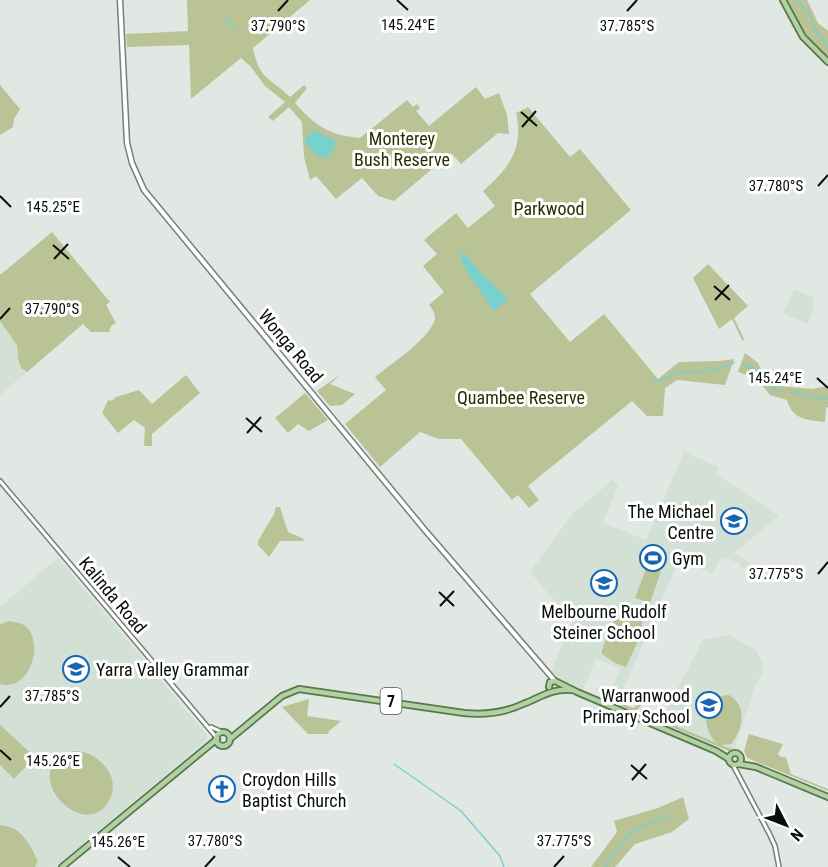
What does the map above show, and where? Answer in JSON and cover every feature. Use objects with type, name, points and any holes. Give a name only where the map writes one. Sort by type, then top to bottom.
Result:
[{"type":"main road","name":"Wonga Road","points":[[120,0],[127,143],[132,163],[144,190],[424,529],[542,667],[553,685],[572,690],[716,751],[729,759]]},
{"type":"main road","points":[[783,0],[802,37],[828,62]]},
{"type":"main road","name":"7","points":[[206,749],[227,744],[282,696],[293,690],[307,688],[476,714],[506,710],[526,703],[553,685]]},
{"type":"main road","name":"7","points":[[62,867],[206,749],[216,736],[243,728]]},
{"type":"main road","points":[[224,733],[230,739]]},
{"type":"main road","points":[[216,736],[221,745]]},
{"type":"main road","name":"Wonga Road","points":[[716,751],[738,753],[741,757]]},
{"type":"main road","points":[[732,754],[729,759],[737,764],[756,767]]},
{"type":"main road","points":[[737,764],[741,757],[756,767],[828,797]]},
{"type":"street","name":"Kalinda Road","points":[[0,481],[216,736]]},
{"type":"street","name":"Kalinda Road","points":[[207,725],[224,733]]},
{"type":"street","points":[[737,764],[775,846],[779,867]]},
{"type":"shaded area","points":[[794,289],[814,298],[814,308],[808,324],[783,313]]},
{"type":"shaded area","points":[[0,321],[17,345],[21,368],[27,372],[0,395]]},
{"type":"shaded area","name":"Melbourne Rudolf Steiner School","points":[[684,452],[719,467],[716,474],[779,516],[734,553],[751,563],[743,569],[739,563],[722,557],[712,573],[679,560],[617,704],[607,700],[620,668],[596,659],[583,690],[559,679],[551,671],[572,622],[530,572],[573,513],[613,480],[618,486],[603,523],[646,540]]},
{"type":"shaded area","name":"Yarra Valley Grammar","points":[[58,558],[207,735],[206,741],[55,867],[0,867],[0,607]]},
{"type":"shaded area","name":"Warranwood Primary School","points":[[729,635],[757,651],[763,665],[735,748],[732,749],[661,720],[703,640]]},
{"type":"green space","name":"Monterey Bush Reserve","points":[[187,0],[310,0],[253,48],[262,72],[290,97],[304,85],[307,88],[295,103],[316,123],[331,132],[360,138],[407,100],[413,107],[417,104],[420,108],[416,111],[429,126],[476,87],[485,99],[499,93],[507,115],[509,134],[498,133],[461,164],[451,153],[394,201],[378,196],[362,178],[336,199],[316,176],[310,180],[304,157],[302,122],[289,107],[273,121],[268,117],[285,102],[265,86],[241,58],[191,99],[189,45],[127,47],[126,34],[188,31]]},
{"type":"green space","points":[[786,0],[807,0],[818,23],[828,31],[828,56],[804,31]]},
{"type":"green space","points":[[0,85],[20,109],[14,119],[13,127],[0,135]]},
{"type":"green space","points":[[528,107],[570,157],[580,149],[631,210],[530,294],[570,342],[604,314],[658,379],[679,362],[734,359],[725,385],[677,380],[665,388],[663,416],[647,416],[632,401],[528,486],[539,500],[529,508],[518,495],[512,500],[461,439],[439,439],[420,432],[380,467],[345,424],[386,390],[375,377],[416,344],[430,329],[435,317],[429,305],[444,292],[423,266],[437,254],[424,240],[456,213],[468,228],[495,206],[483,191],[507,166],[512,157],[518,137],[516,113]]},
{"type":"green space","points":[[52,232],[110,302],[106,305],[116,323],[111,326],[109,332],[91,332],[83,324],[27,372],[21,368],[17,345],[0,321],[0,275]]},
{"type":"green space","points":[[708,264],[748,306],[734,318],[744,339],[743,342],[732,319],[719,329],[693,278]]},
{"type":"green space","points":[[745,353],[758,363],[762,371],[778,386],[812,389],[828,386],[825,422],[802,418],[793,412],[787,400],[770,395],[750,376],[738,372]]},
{"type":"green space","points":[[341,374],[330,384],[355,394],[342,405],[330,406],[317,391]]},
{"type":"green space","points":[[186,375],[200,393],[152,434],[152,446],[144,446],[145,428],[134,420],[118,433],[102,413],[108,400],[112,401],[116,397],[139,390],[152,404]]},
{"type":"green space","points":[[305,393],[328,420],[309,431],[298,424],[288,433],[275,418]]},
{"type":"green space","points":[[276,507],[280,507],[288,532],[304,539],[303,541],[280,541],[269,557],[258,545],[258,541]]},
{"type":"green space","points":[[647,566],[661,571],[650,603],[635,598]]},
{"type":"green space","points":[[625,603],[634,607],[643,620],[638,641],[626,667],[602,654],[619,608]]},
{"type":"green space","points":[[8,621],[20,623],[29,630],[34,648],[30,668],[25,676],[10,685],[0,684],[0,625]]},
{"type":"green space","points":[[729,695],[739,705],[742,718],[741,725],[731,744],[721,745],[732,749],[729,751],[617,704],[618,702],[633,708],[642,702],[637,710],[717,743],[708,729],[706,714],[713,701]]},
{"type":"green space","points":[[309,699],[307,716],[341,721],[328,732],[329,734],[308,734],[282,707]]},
{"type":"green space","points":[[0,725],[35,757],[14,779],[0,765]]},
{"type":"green space","points":[[749,734],[783,744],[778,754],[786,757],[791,774],[828,789],[828,791],[747,758],[744,751]]},
{"type":"green space","points":[[75,751],[95,757],[111,775],[113,786],[111,796],[99,812],[85,815],[71,810],[59,799],[51,786],[50,772],[57,759]]},
{"type":"green space","points":[[683,797],[689,819],[672,832],[635,844],[615,867],[591,867],[617,832],[614,821],[658,808]]},
{"type":"green space","points":[[0,825],[14,829],[24,837],[38,861],[35,867],[0,867]]},
{"type":"water","points":[[314,130],[334,140],[336,144],[326,158],[317,156],[305,142]]},
{"type":"water","points":[[461,252],[508,299],[493,311],[462,263]]},
{"type":"waterway","points":[[797,0],[810,16],[814,28],[828,47]]},
{"type":"waterway","points":[[225,19],[234,28]]},
{"type":"waterway","points":[[651,381],[659,381],[675,373],[708,371],[734,363]]},
{"type":"waterway","points":[[743,364],[758,371],[774,389],[781,391]]},
{"type":"waterway","points":[[791,392],[828,398]]},
{"type":"waterway","points":[[394,764],[461,811],[500,856],[504,867]]},
{"type":"waterway","points":[[606,867],[608,861],[632,831],[668,816]]},
{"type":"place","name":"The Michael Centre","points":[[734,521]]},
{"type":"place","name":"Gym","points":[[653,558]]},
{"type":"place","name":"Melbourne Rudolf Steiner School","points":[[604,583]]},
{"type":"place","name":"Yarra Valley Grammar","points":[[76,669]]},
{"type":"place","name":"Warranwood Primary School","points":[[709,705]]},
{"type":"place","name":"Croydon Hills Baptist Church","points":[[222,789]]},
{"type":"park label","name":"Parkwood","points":[[549,208]]},
{"type":"park label","name":"Quambee Reserve","points":[[521,397]]}]
